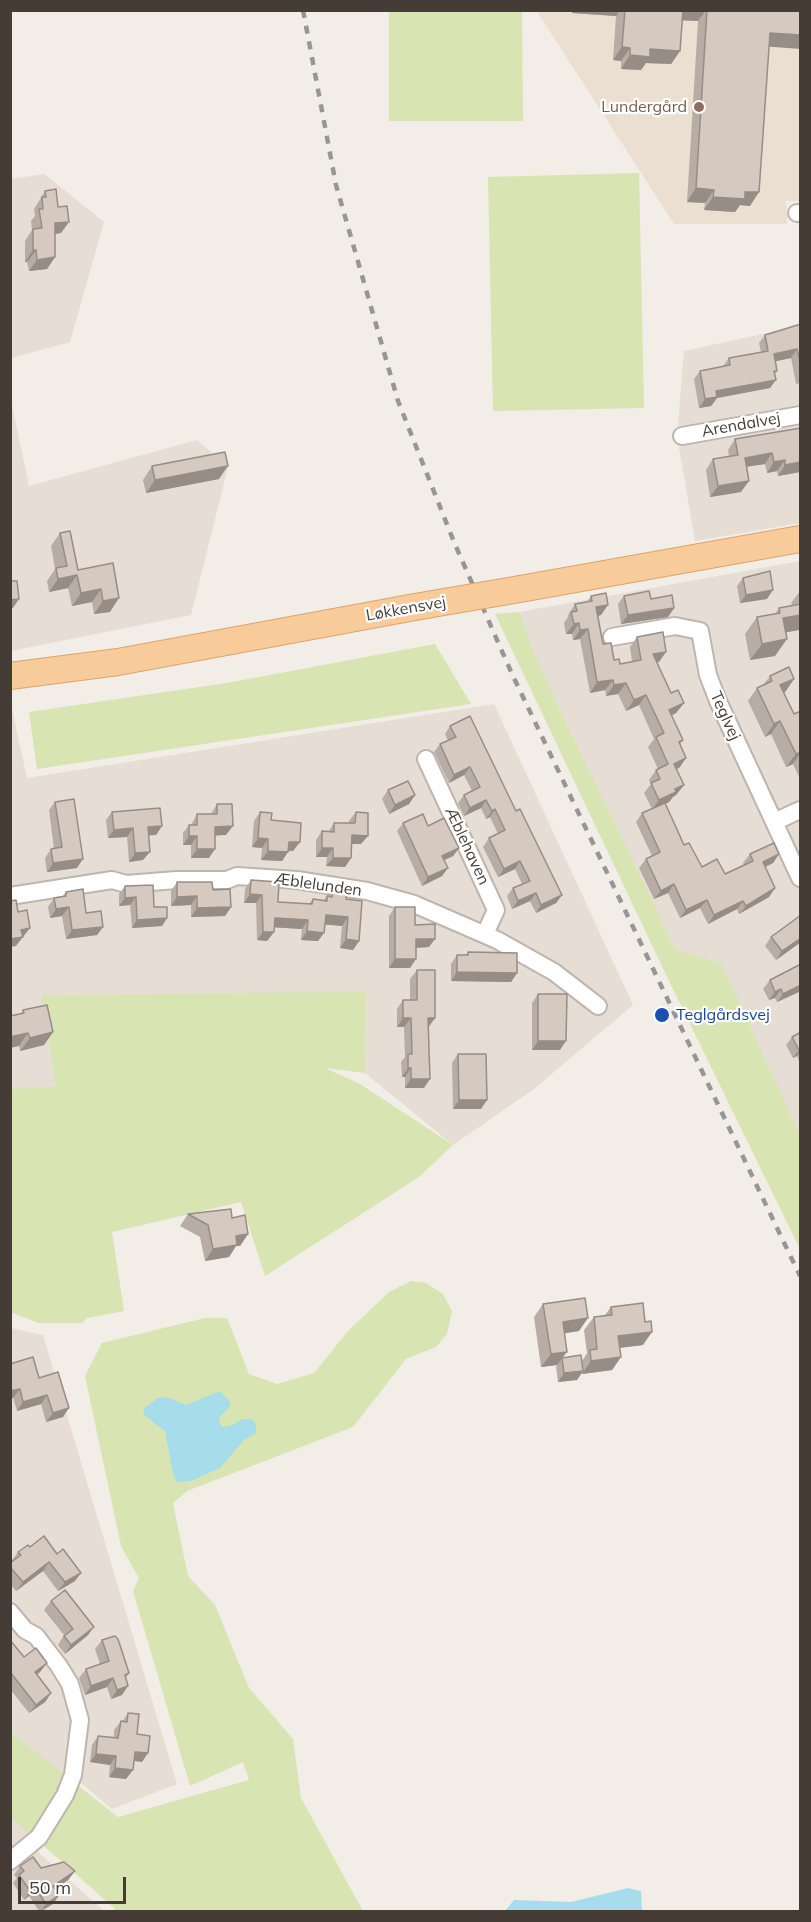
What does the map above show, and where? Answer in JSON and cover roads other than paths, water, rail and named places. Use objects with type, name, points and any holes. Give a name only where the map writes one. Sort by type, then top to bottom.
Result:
[{"type":"main road","name":"Løkkensvej","points":[[10,676],[118,662],[801,539]]},
{"type":"street","name":"Arendalvej","points":[[682,436],[801,415]]},
{"type":"street","name":"Teglvej","points":[[612,637],[675,626],[700,631],[708,675],[718,701],[801,878]]},
{"type":"street","name":"Æblehaven","points":[[426,759],[496,910],[485,934]]},
{"type":"street","points":[[774,822],[801,810]]},
{"type":"street","name":"Æblelunden","points":[[10,896],[112,880],[126,884],[176,880],[227,880],[237,876],[297,880],[386,896],[414,904],[485,934],[554,972],[598,1006]]},
{"type":"street","points":[[10,1612],[25,1630],[36,1636],[70,1684],[80,1720],[73,1775],[65,1795],[39,1837],[10,1861]]},
{"type":"water","points":[[220,1391],[230,1402],[230,1406],[219,1418],[220,1424],[223,1427],[233,1425],[242,1419],[252,1419],[256,1425],[256,1433],[244,1440],[220,1468],[191,1481],[177,1482],[173,1474],[165,1431],[145,1416],[143,1409],[158,1398],[167,1397],[186,1405]]},
{"type":"water","points":[[628,1888],[641,1891],[642,1911],[505,1911],[514,1900],[571,1902]]},
{"type":"railway","points":[[303,10],[336,185],[398,401],[454,542],[512,674],[800,1276]]},
{"type":"place","name":"Lundergård","points":[[699,107]]},
{"type":"place","name":"Teglgårdsvej","points":[[662,1015]]}]
